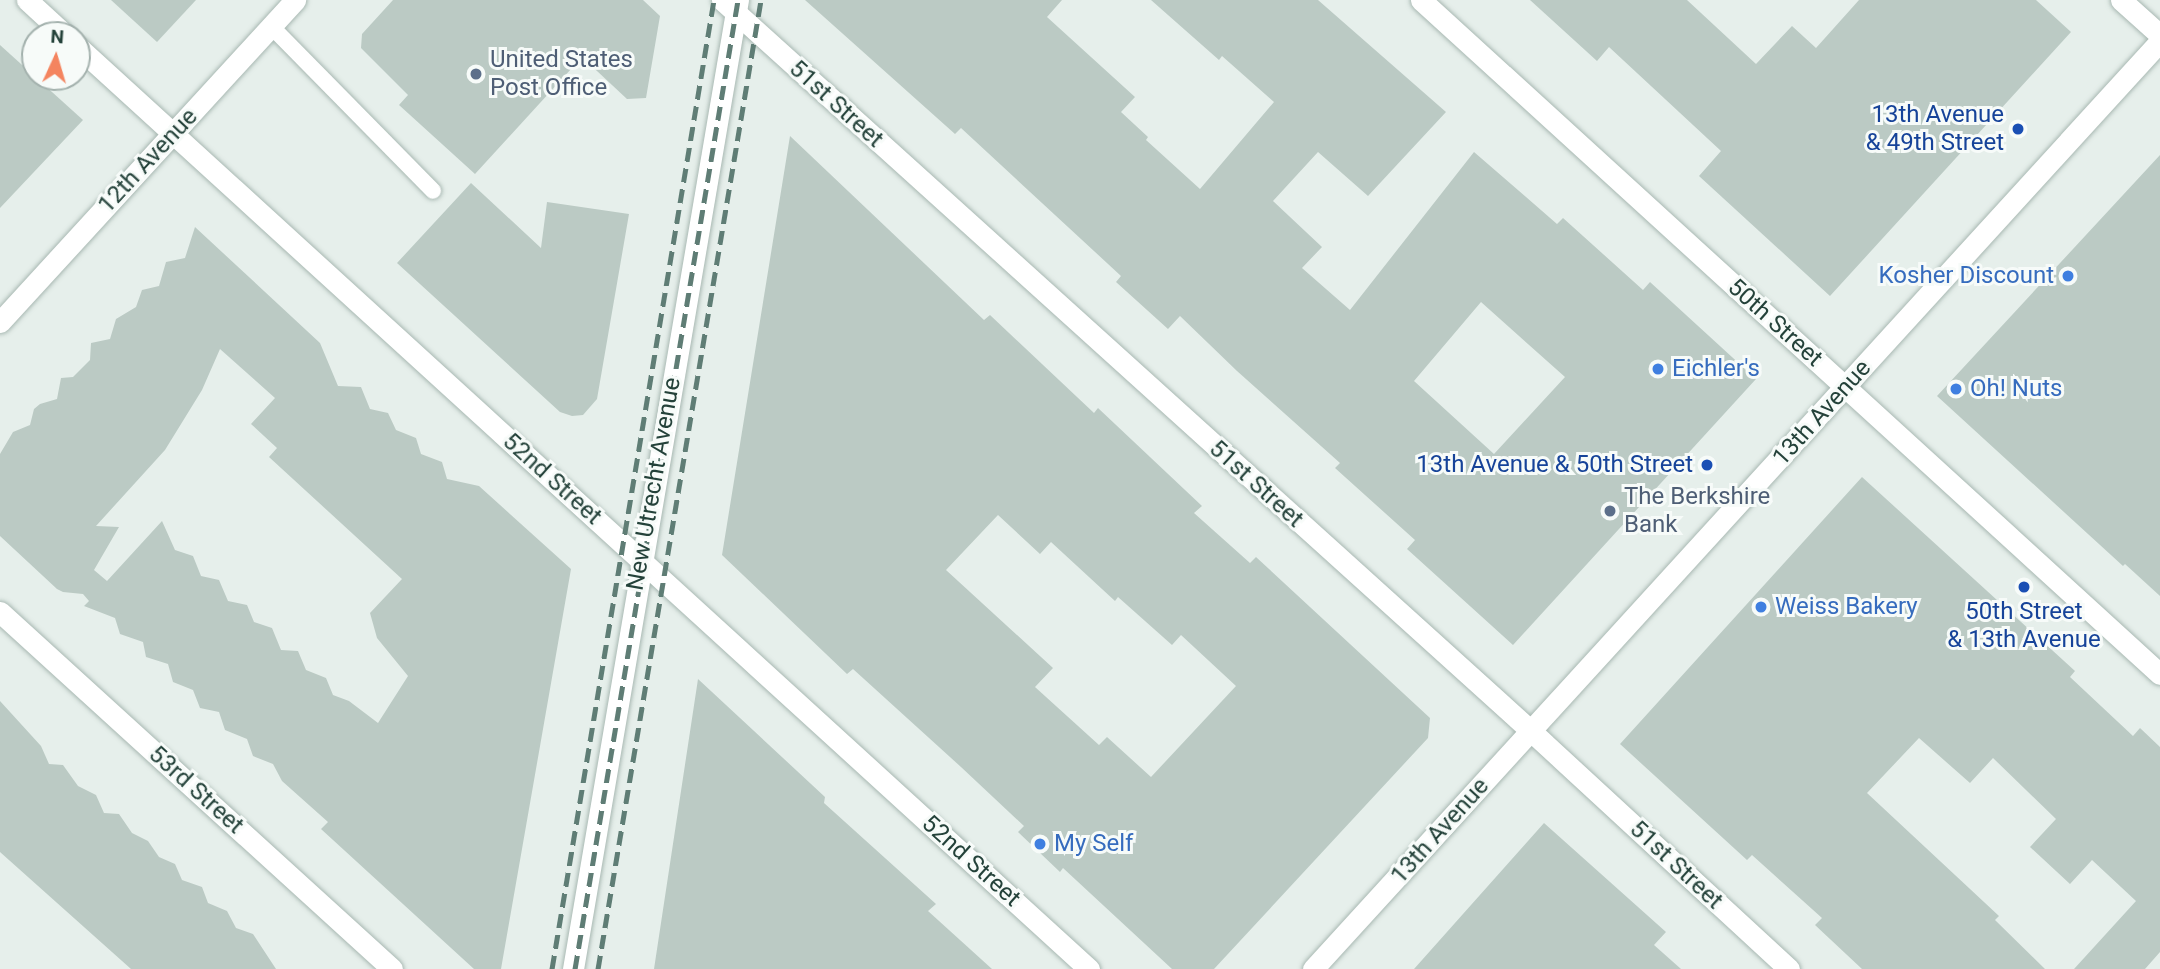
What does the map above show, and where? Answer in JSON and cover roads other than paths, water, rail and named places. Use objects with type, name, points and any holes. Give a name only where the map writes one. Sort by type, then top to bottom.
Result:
[{"type":"street","points":[[27,0],[50,21]]},
{"type":"street","name":"12th Avenue","points":[[0,322],[295,0]]},
{"type":"street","name":"50th Street","points":[[1422,0],[2160,674]]},
{"type":"street","points":[[2121,0],[2160,35]]},
{"type":"street","name":"New Utrecht Avenue","points":[[573,969],[732,4]]},
{"type":"street","name":"51st Street","points":[[732,4],[1789,969]]},
{"type":"street","name":"13th Avenue","points":[[1314,969],[2160,41]]},
{"type":"street","name":"52nd Street","points":[[91,59],[1089,969]]},
{"type":"street","name":"53rd Street","points":[[0,611],[391,969]]},
{"type":"lane","points":[[271,26],[433,191]]},
{"type":"railway","points":[[552,969],[714,0]]},
{"type":"railway","points":[[575,969],[738,0]]},
{"type":"railway","points":[[598,969],[761,0]]},
{"type":"place","name":"United States Post Office","points":[[476,74]]},
{"type":"place","name":"13th Avenue & 49th Street","points":[[2018,129]]},
{"type":"place","name":"Kosher Discount","points":[[2068,276]]},
{"type":"place","name":"Eichler's","points":[[1658,369]]},
{"type":"place","name":"Oh! Nuts","points":[[1956,389]]},
{"type":"place","name":"13th Avenue & 50th Street","points":[[1707,465]]},
{"type":"place","name":"The Berkshire Bank","points":[[1610,511]]},
{"type":"place","name":"50th Street & 13th Avenue","points":[[2024,587]]},
{"type":"place","name":"Weiss Bakery","points":[[1761,607]]},
{"type":"place","name":"My Self","points":[[1040,844]]}]
